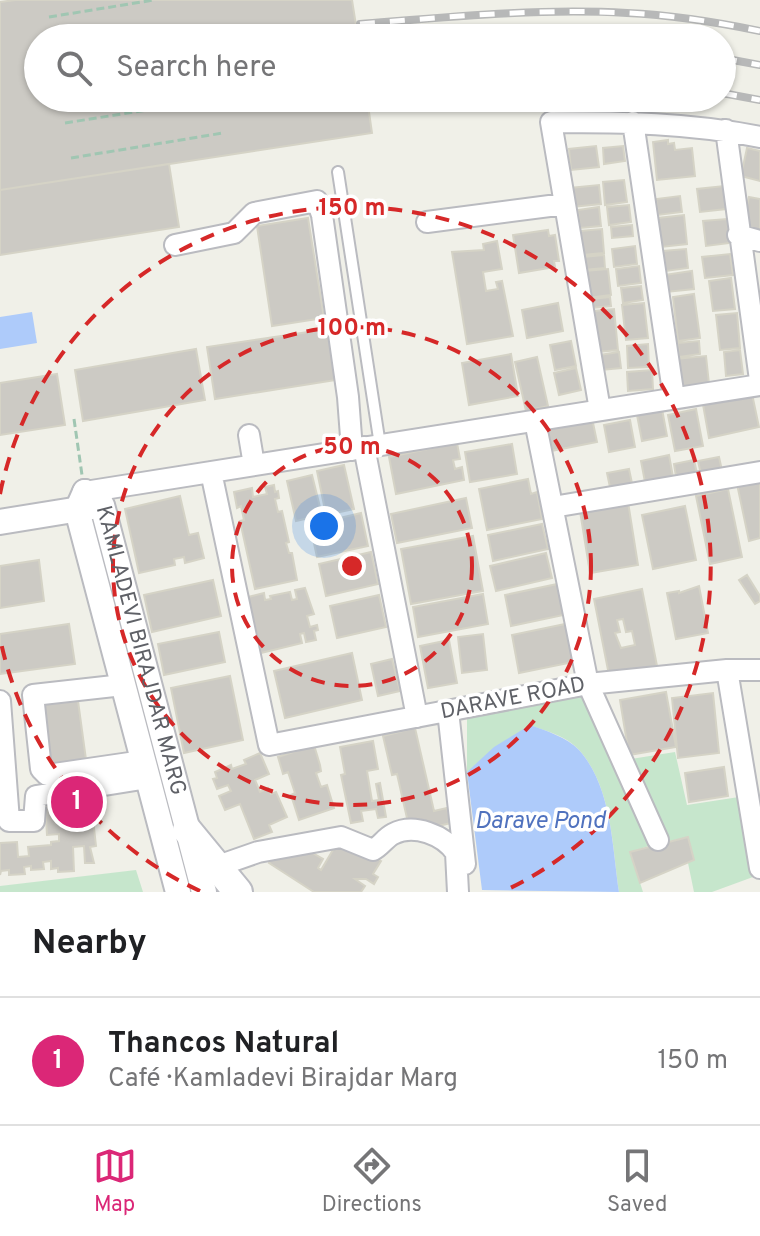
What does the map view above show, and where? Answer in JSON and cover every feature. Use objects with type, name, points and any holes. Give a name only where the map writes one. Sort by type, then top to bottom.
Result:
[{"type":"main road","points":[[187,830],[210,879],[238,892]]},
{"type":"street","points":[[600,410],[551,122],[633,122],[726,130],[760,137]]},
{"type":"street","points":[[633,122],[674,398]]},
{"type":"street","points":[[0,522],[211,472],[760,382],[726,130]]},
{"type":"street","points":[[175,245],[234,233],[254,213],[317,201],[322,215],[342,351],[365,447],[417,717]]},
{"type":"street","points":[[427,222],[565,204]]},
{"type":"street","points":[[738,235],[760,241]]},
{"type":"street","points":[[535,421],[588,684],[658,840]]},
{"type":"street","points":[[249,435],[254,465]]},
{"type":"street","name":"DARAVE ROAD","points":[[211,472],[269,745],[588,684],[727,670],[760,670]]},
{"type":"street","points":[[553,507],[760,472]]},
{"type":"street","points":[[0,505],[94,499]]},
{"type":"street","name":"KAMLADEVI BIRAJDAR MARG","points":[[94,499],[123,685],[178,892]]},
{"type":"street","name":"KAMLADEVI BIRAJDAR MARG","points":[[94,499],[187,830]]},
{"type":"street","points":[[727,670],[760,868]]},
{"type":"street","points":[[123,685],[33,695],[41,769],[47,775],[146,770]]},
{"type":"street","points":[[0,701],[9,821],[34,821],[36,796],[146,770]]},
{"type":"street","points":[[448,711],[468,892]]},
{"type":"street","points":[[210,879],[258,852],[341,837],[373,850],[394,833],[409,830],[423,831],[440,838],[456,853],[458,892]]},
{"type":"lane","points":[[338,172],[365,447]]},
{"type":"path","points":[[49,17],[154,0]]},
{"type":"path","points":[[65,123],[134,112]]},
{"type":"path","points":[[71,158],[223,133]]},
{"type":"path","points":[[74,419],[79,456]]},
{"type":"green space","points":[[582,685],[652,845],[630,852],[643,892],[619,892],[604,799],[590,765],[569,741],[529,725],[467,772],[467,718],[548,692]]},
{"type":"green space","points":[[675,752],[687,805],[739,797],[753,877],[712,892],[694,892],[688,863],[694,860],[687,837],[670,841],[631,759]]},
{"type":"green space","points":[[136,870],[143,892],[0,892],[0,886]]},
{"type":"water","points":[[32,312],[37,343],[0,349],[0,317]]},
{"type":"water","name":"Darave Pond","points":[[530,725],[569,741],[590,765],[609,818],[619,892],[482,890],[467,772],[494,747]]},
{"type":"building","points":[[352,0],[356,24],[24,24],[24,112],[369,112],[372,133],[0,190],[0,2]]},
{"type":"building","points":[[668,140],[668,144],[674,143],[675,150],[692,148],[695,176],[657,180],[653,142]]},
{"type":"building","points":[[596,146],[599,167],[571,170],[569,149]]},
{"type":"building","points":[[623,146],[625,161],[604,164],[603,148]]},
{"type":"building","points":[[747,148],[760,151],[760,181],[741,176]]},
{"type":"building","points":[[169,164],[179,227],[0,255],[0,190]]},
{"type":"building","points":[[624,180],[627,202],[605,205],[603,182]]},
{"type":"building","points":[[599,185],[601,204],[572,207],[570,188]]},
{"type":"building","points":[[724,186],[726,209],[700,212],[697,189]]},
{"type":"building","points":[[680,196],[682,212],[658,215],[656,199]]},
{"type":"building","points":[[749,197],[760,199],[760,235],[741,231]]},
{"type":"building","points":[[629,205],[631,222],[609,225],[607,207]]},
{"type":"building","points":[[599,207],[601,226],[580,228],[578,210]]},
{"type":"building","points":[[684,215],[687,244],[661,247],[658,218]]},
{"type":"building","points":[[308,218],[324,318],[272,326],[257,226]]},
{"type":"building","points":[[727,219],[730,243],[706,246],[703,221]]},
{"type":"building","points":[[632,225],[633,236],[612,238],[611,227]]},
{"type":"building","points":[[602,229],[604,253],[582,255],[580,231]]},
{"type":"building","points":[[548,230],[549,236],[555,235],[559,261],[554,261],[555,267],[519,273],[513,235]]},
{"type":"building","points":[[497,241],[502,269],[483,272],[486,291],[498,289],[496,282],[502,281],[513,336],[467,344],[452,252],[484,250],[483,244]]},
{"type":"building","points":[[635,246],[637,264],[614,267],[612,249]]},
{"type":"building","points":[[686,249],[688,268],[666,271],[663,251]]},
{"type":"building","points":[[730,254],[733,275],[705,278],[702,257]]},
{"type":"building","points":[[604,255],[605,268],[583,270],[582,257]]},
{"type":"building","points":[[639,266],[641,283],[618,286],[616,269]]},
{"type":"building","points":[[608,269],[611,295],[587,298],[584,271]]},
{"type":"building","points":[[692,271],[694,289],[666,292],[664,275]]},
{"type":"building","points":[[731,278],[735,309],[713,311],[709,281]]},
{"type":"building","points":[[641,286],[643,300],[623,303],[621,288]]},
{"type":"building","points":[[694,294],[700,338],[678,341],[673,297]]},
{"type":"building","points":[[610,297],[611,306],[592,308],[591,299]]},
{"type":"building","points":[[558,303],[563,331],[527,338],[522,310]]},
{"type":"building","points":[[644,303],[648,338],[626,340],[622,305]]},
{"type":"building","points":[[614,309],[618,350],[598,352],[594,311]]},
{"type":"building","points":[[737,313],[740,348],[720,350],[716,315]]},
{"type":"building","points":[[329,329],[336,380],[215,399],[207,347]]},
{"type":"building","points":[[571,341],[576,366],[555,370],[550,345]]},
{"type":"building","points":[[699,341],[700,354],[679,357],[678,343]]},
{"type":"building","points":[[648,344],[649,367],[628,368],[627,346]]},
{"type":"building","points":[[196,349],[205,400],[83,421],[75,370]]},
{"type":"building","points":[[740,350],[743,374],[726,376],[724,352]]},
{"type":"building","points":[[619,352],[621,368],[601,370],[599,355]]},
{"type":"building","points":[[511,354],[518,396],[469,405],[462,363]]},
{"type":"building","points":[[706,356],[709,384],[677,387],[675,359]]},
{"type":"building","points":[[537,357],[548,406],[526,411],[515,362]]},
{"type":"building","points":[[576,368],[581,390],[559,395],[554,373]]},
{"type":"building","points":[[652,370],[653,389],[628,391],[627,372]]},
{"type":"building","points":[[57,374],[65,425],[0,435],[0,383]]},
{"type":"building","points":[[751,389],[759,427],[709,438],[702,399]]},
{"type":"building","points":[[662,409],[667,436],[642,441],[637,415]]},
{"type":"building","points":[[696,409],[703,446],[675,451],[668,415]]},
{"type":"building","points":[[592,418],[597,442],[551,451],[547,428]]},
{"type":"building","points":[[630,420],[635,447],[609,452],[604,425]]},
{"type":"building","points":[[457,443],[460,459],[453,460],[455,469],[462,467],[464,480],[396,494],[389,457]]},
{"type":"building","points":[[512,444],[517,474],[470,482],[465,452]]},
{"type":"building","points":[[669,455],[673,477],[645,482],[641,461]]},
{"type":"building","points":[[719,457],[723,475],[702,479],[698,461]]},
{"type":"building","points":[[694,460],[698,478],[677,483],[674,464]]},
{"type":"building","points":[[344,465],[354,509],[326,515],[317,471]]},
{"type":"building","points":[[629,469],[633,488],[611,492],[607,473]]},
{"type":"building","points":[[312,475],[322,515],[296,521],[287,481]]},
{"type":"building","points":[[528,479],[531,494],[537,492],[542,519],[487,530],[479,489]]},
{"type":"building","points":[[760,480],[760,538],[749,541],[737,484]]},
{"type":"building","points":[[274,485],[275,492],[278,491],[279,498],[275,499],[278,512],[282,511],[289,542],[286,543],[289,553],[292,553],[297,580],[255,589],[240,521],[244,520],[241,506],[237,508],[234,492],[252,488],[253,497],[267,494],[265,487]]},
{"type":"building","points":[[728,489],[742,557],[710,564],[696,496]]},
{"type":"building","points":[[180,496],[189,535],[198,533],[204,558],[185,563],[184,557],[174,559],[175,565],[139,573],[125,509]]},
{"type":"building","points":[[466,498],[472,528],[397,543],[391,514]]},
{"type":"building","points":[[628,502],[638,565],[590,573],[580,511]]},
{"type":"building","points":[[685,506],[696,560],[653,569],[642,515]]},
{"type":"building","points":[[361,513],[368,546],[317,557],[310,525]]},
{"type":"building","points":[[542,524],[548,549],[493,561],[488,535]]},
{"type":"building","points":[[473,536],[483,591],[411,604],[401,549]]},
{"type":"building","points":[[371,552],[378,584],[326,596],[319,564]]},
{"type":"building","points":[[546,553],[552,578],[496,591],[490,566]]},
{"type":"building","points":[[39,560],[44,601],[0,608],[0,566]]},
{"type":"building","points":[[747,575],[760,596],[760,601],[755,604],[739,580]]},
{"type":"building","points":[[213,580],[221,616],[152,632],[144,595]]},
{"type":"building","points":[[562,583],[568,614],[511,626],[505,595]]},
{"type":"building","points":[[699,586],[708,633],[676,639],[667,593],[679,593]]},
{"type":"building","points":[[305,588],[314,614],[307,616],[310,627],[317,625],[318,630],[314,631],[316,640],[306,642],[304,633],[300,634],[302,643],[261,653],[248,597],[264,593],[265,600],[290,592],[292,600],[297,599],[295,590]]},
{"type":"building","points":[[642,589],[657,666],[609,675],[594,599]],"holes":[[[623,619],[626,632],[632,631],[635,645],[621,648],[615,633],[620,632],[617,620]]]},
{"type":"building","points":[[483,594],[488,624],[418,637],[413,607]]},
{"type":"building","points":[[379,595],[386,627],[337,638],[330,606]]},
{"type":"building","points":[[570,623],[578,661],[519,673],[512,635]]},
{"type":"building","points":[[69,624],[75,664],[0,674],[0,634]]},
{"type":"building","points":[[219,632],[225,662],[164,675],[158,644]]},
{"type":"building","points":[[483,634],[487,670],[462,673],[458,637]]},
{"type":"building","points":[[449,640],[457,683],[428,688],[420,646]]},
{"type":"building","points":[[352,653],[362,700],[285,718],[274,671]]},
{"type":"building","points":[[392,659],[400,691],[378,696],[371,664]]},
{"type":"building","points":[[230,676],[243,740],[184,753],[171,688]]},
{"type":"building","points":[[666,692],[676,747],[629,755],[620,700]]},
{"type":"building","points":[[713,693],[719,753],[678,758],[672,698]]},
{"type":"building","points":[[78,701],[87,767],[46,772],[39,705]]},
{"type":"building","points":[[415,728],[434,811],[447,808],[451,823],[426,829],[409,827],[397,774],[392,775],[383,736]]},
{"type":"building","points":[[373,741],[378,769],[367,771],[372,801],[379,800],[376,784],[380,783],[386,817],[378,818],[376,809],[361,811],[363,821],[351,823],[341,775],[345,774],[340,747]]},
{"type":"building","points":[[314,745],[321,771],[316,773],[321,787],[327,785],[334,808],[299,820],[288,772],[283,774],[278,757]]},
{"type":"building","points":[[260,753],[269,774],[255,780],[260,792],[268,788],[271,794],[276,792],[287,817],[269,825],[272,832],[254,839],[240,804],[225,810],[219,796],[231,791],[228,785],[217,789],[213,779],[217,778],[215,772],[231,765],[232,769],[246,764],[244,760]]},
{"type":"building","points":[[724,767],[728,796],[689,802],[685,773]]},
{"type":"building","points":[[92,798],[93,809],[88,810],[88,820],[93,819],[96,846],[90,847],[94,863],[85,863],[84,846],[73,847],[74,871],[51,869],[51,861],[43,862],[44,869],[31,870],[31,866],[24,867],[25,874],[9,875],[9,870],[1,871],[0,875],[0,843],[17,842],[18,857],[29,856],[28,847],[51,845],[51,842],[59,841],[59,834],[47,835],[45,802]]},
{"type":"building","points":[[688,837],[694,860],[640,883],[630,852]]},
{"type":"building","points":[[340,838],[381,861],[373,874],[378,877],[374,884],[366,879],[355,879],[365,886],[361,892],[314,892],[269,863],[277,849],[289,857],[309,851],[323,859],[318,868],[321,870]]},
{"type":"railway","points":[[360,24],[560,12],[644,14],[721,24]]},
{"type":"railway","points":[[736,27],[760,31]]},
{"type":"railway","points":[[736,61],[760,65]]},
{"type":"railway","points":[[736,96],[760,100]]},
{"type":"place","name":"Thancos Natural","points":[[77,802]]}]
